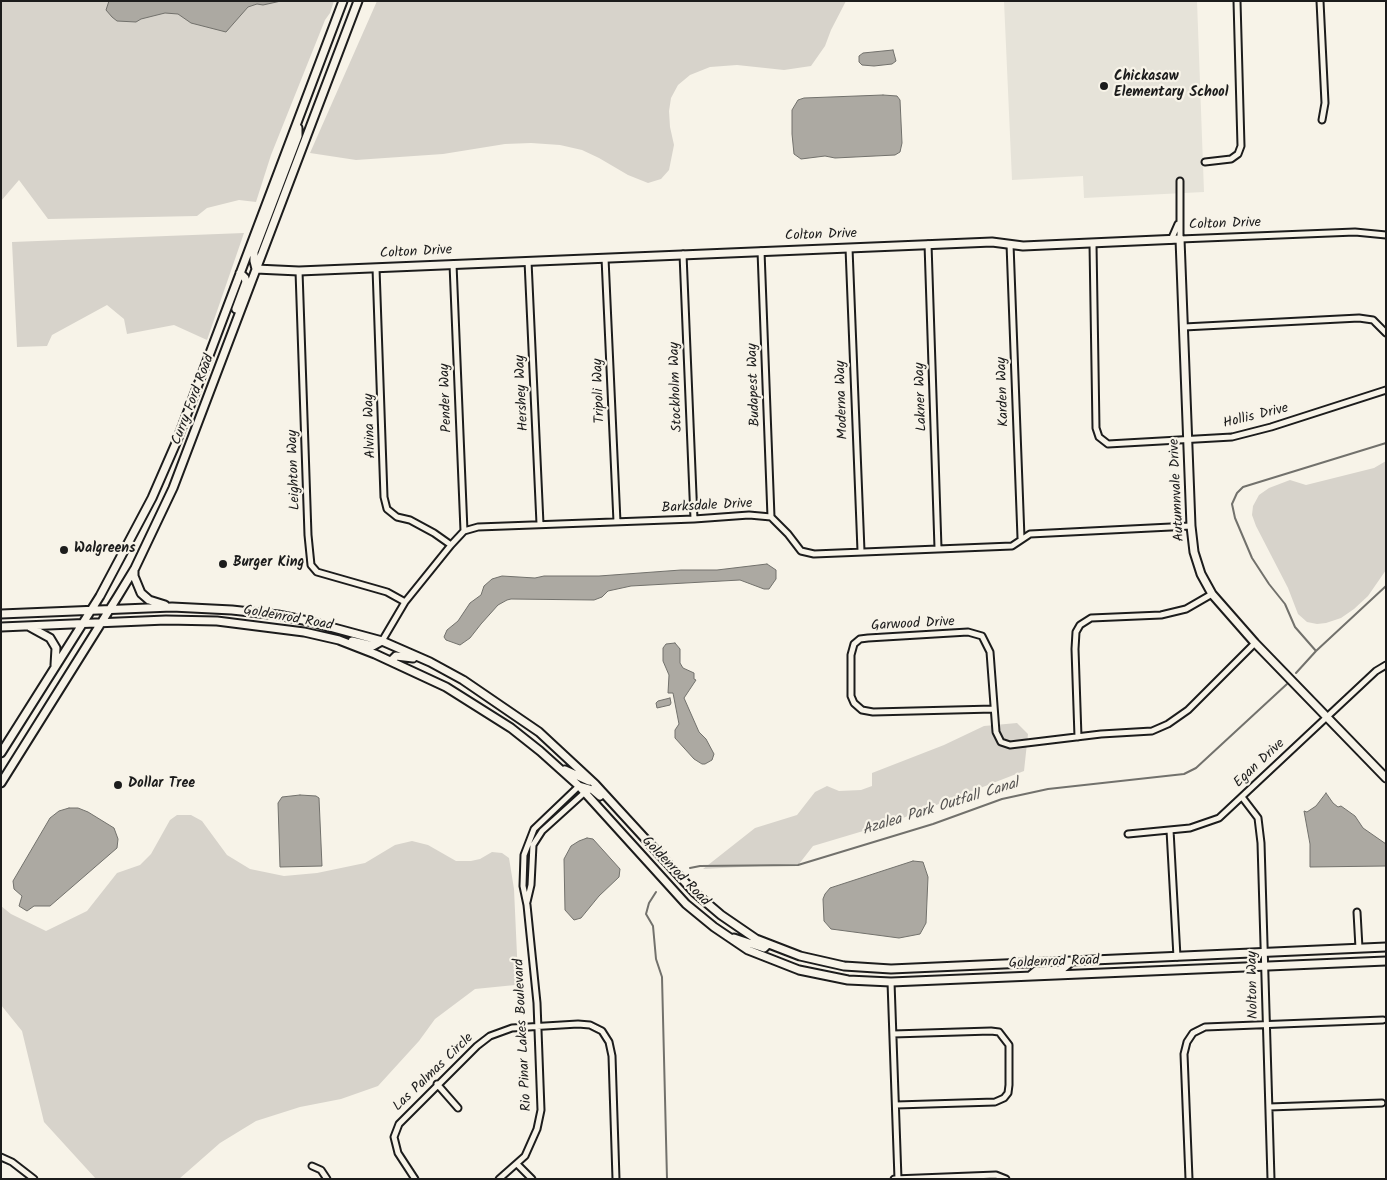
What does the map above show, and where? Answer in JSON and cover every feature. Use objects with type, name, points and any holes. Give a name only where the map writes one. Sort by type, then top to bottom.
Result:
[{"type":"main road","name":"Curry Ford Road","points":[[1,754],[83,624],[122,556],[164,470],[176,443],[343,1]]},
{"type":"main road","name":"Curry Ford Road","points":[[1,783],[135,568],[173,488],[358,1]]},
{"type":"main road","points":[[256,269],[254,252],[298,136],[298,121]]},
{"type":"main road","name":"Colton Drive","points":[[256,269],[299,271],[928,244],[992,242],[1024,246],[1180,240]]},
{"type":"main road","name":"Autumnvale Drive","points":[[1180,240],[1190,526],[1194,552],[1201,574],[1212,594],[1256,643],[1386,778]]},
{"type":"main road","points":[[206,401],[208,386],[246,282],[246,278],[240,273]]},
{"type":"main road","points":[[135,568],[134,576],[141,594],[150,600],[172,607]]},
{"type":"main road","name":"Goldenrod Road","points":[[1,614],[172,607],[232,610],[278,615],[382,641],[430,662],[471,685],[539,732],[595,784],[694,892],[721,915],[749,934],[768,944],[800,956],[844,966],[891,969],[1386,947]]},
{"type":"main road","name":"Goldenrod Road","points":[[1,627],[217,621],[294,630],[339,640],[391,661],[446,688],[497,720],[540,751],[579,786],[686,904],[714,927],[748,950],[800,970],[848,980],[892,982],[1386,961]]},
{"type":"main road","points":[[27,626],[50,638],[56,648],[55,668]]},
{"type":"main road","points":[[339,640],[354,641],[373,646],[382,641]]},
{"type":"main road","points":[[391,661],[396,656],[402,656],[430,662]]},
{"type":"main road","points":[[558,766],[595,784]]},
{"type":"main road","points":[[579,786],[594,790],[606,803],[614,806]]},
{"type":"main road","points":[[728,937],[764,948],[768,944]]},
{"type":"main road","points":[[1029,977],[1036,971],[1061,970],[1072,961]]},
{"type":"street","points":[[1205,162],[1231,159],[1238,154],[1241,146],[1237,1]]},
{"type":"street","points":[[1320,1],[1325,103],[1322,120]]},
{"type":"street","name":"Autumnvale Drive","points":[[1180,181],[1180,240]]},
{"type":"street","name":"Autumnvale Drive","points":[[1171,240],[1180,219]]},
{"type":"street","name":"Colton Drive","points":[[1180,240],[1355,232],[1386,235]]},
{"type":"street","name":"Lakner Way","points":[[928,244],[938,548]]},
{"type":"street","name":"Karden Way","points":[[1010,244],[1021,538]]},
{"type":"street","name":"Hollis Drive","points":[[1093,244],[1096,428],[1099,438],[1108,444],[1232,437],[1386,390]]},
{"type":"street","name":"Moderna Way","points":[[849,248],[861,551]]},
{"type":"street","name":"Budapest Way","points":[[761,251],[771,517]]},
{"type":"street","name":"Stockholm Way","points":[[683,254],[694,519]]},
{"type":"street","name":"Tripoli Way","points":[[605,258],[617,522]]},
{"type":"street","name":"Hershey Way","points":[[528,261],[540,524]]},
{"type":"street","name":"Pender Way","points":[[453,264],[464,531]]},
{"type":"street","name":"Alvina Way","points":[[376,268],[384,498],[387,510],[397,517],[410,520],[434,533],[451,545]]},
{"type":"street","name":"Leighton Way","points":[[299,271],[310,565],[317,572],[336,579],[387,592],[405,602]]},
{"type":"street","points":[[1184,326],[1359,318],[1373,320],[1386,333]]},
{"type":"street","name":"Barksdale Drive","points":[[464,531],[478,527],[694,519],[749,515],[771,517],[788,534],[800,551],[814,554],[1012,546],[1021,538],[1030,534],[1190,526]]},
{"type":"street","points":[[382,641],[405,602],[464,531]]},
{"type":"street","points":[[1078,737],[1076,632],[1080,625],[1091,618],[1161,615],[1186,609],[1212,594]]},
{"type":"street","name":"Garwood Drive","points":[[994,709],[873,712],[862,710],[854,704],[852,696],[851,655],[854,644],[860,639],[868,638],[968,632],[982,636],[990,652],[996,732],[1001,742],[1010,745],[1152,731],[1168,724],[1188,710],[1256,643]]},
{"type":"street","name":"Egan Drive","points":[[1128,834],[1190,828],[1219,818],[1376,671],[1386,665]]},
{"type":"street","name":"Rio Pinar Lakes Boulevard","points":[[499,1179],[525,1156],[537,1129],[541,1110],[538,1025],[527,905],[523,886],[524,855],[534,828],[579,786]]},
{"type":"street","name":"Rio Pinar Lakes Boulevard","points":[[527,905],[531,885],[533,845],[542,831],[584,793]]},
{"type":"street","name":"Nolton Way","points":[[1242,797],[1258,818],[1261,843],[1271,1179]]},
{"type":"street","points":[[1170,830],[1176,957]]},
{"type":"street","points":[[1357,912],[1359,948]]},
{"type":"street","points":[[892,982],[898,1179]]},
{"type":"street","points":[[1189,1179],[1184,1054],[1187,1042],[1193,1033],[1205,1027],[1383,1020]]},
{"type":"street","name":"Las Palmas Circle","points":[[415,1179],[398,1153],[394,1137],[399,1124],[437,1084],[490,1036],[512,1028],[538,1025],[590,1025],[602,1031],[610,1042],[616,1179]]},
{"type":"street","points":[[893,1034],[991,1031],[999,1032],[1005,1038],[1008,1045],[1009,1085],[1008,1093],[1004,1098],[996,1102],[896,1105]]},
{"type":"street","points":[[437,1084],[458,1108]]},
{"type":"street","points":[[1269,1107],[1382,1103]]},
{"type":"street","points":[[1,1157],[12,1162],[34,1179]]},
{"type":"street","points":[[517,1164],[532,1179]]},
{"type":"street","points":[[312,1166],[321,1170],[327,1179]]},
{"type":"street","points":[[894,1179],[996,1175],[1006,1179]]},
{"type":"shaded area","points":[[1,1],[334,1],[271,155],[256,202],[239,200],[207,208],[197,216],[48,219],[19,180],[1,201]]},
{"type":"shaded area","points":[[109,1],[281,1],[248,7],[226,32],[191,23],[178,14],[165,13],[136,22],[117,21],[106,10]]},
{"type":"shaded area","points":[[377,1],[846,1],[825,46],[811,66],[784,70],[737,65],[710,67],[690,75],[678,85],[671,98],[669,111],[674,145],[669,170],[661,179],[648,183],[628,175],[582,150],[560,145],[505,144],[443,154],[356,160],[310,153]]},
{"type":"shaded area","name":"Chickasaw Elementary School","points":[[1004,1],[1197,1],[1204,192],[1084,198],[1083,176],[1012,180]]},
{"type":"shaded area","points":[[893,50],[896,61],[892,64],[874,66],[862,65],[859,62],[859,56],[863,53]]},
{"type":"shaded area","points":[[897,96],[900,100],[902,143],[900,152],[895,155],[835,158],[825,156],[801,159],[794,154],[792,110],[798,100],[804,98]]},
{"type":"shaded area","points":[[244,233],[207,340],[174,325],[127,334],[124,319],[107,305],[52,335],[47,346],[17,347],[12,242]]},
{"type":"shaded area","points":[[1386,461],[1386,570],[1368,596],[1341,618],[1326,623],[1307,622],[1298,614],[1288,588],[1256,526],[1252,515],[1253,506],[1259,495],[1269,488],[1290,480],[1306,485],[1374,468]]},
{"type":"shaded area","points":[[767,564],[776,570],[776,579],[769,589],[740,580],[631,586],[608,591],[602,597],[594,600],[511,599],[498,605],[470,638],[460,645],[446,640],[444,637],[447,630],[458,621],[470,603],[481,595],[484,586],[492,579],[502,576],[535,578],[544,576],[599,576],[681,570],[717,570]]},
{"type":"shaded area","points":[[675,643],[680,649],[680,663],[683,668],[694,673],[694,679],[696,680],[684,698],[699,732],[706,739],[714,754],[712,760],[705,764],[694,759],[675,738],[675,730],[679,724],[673,693],[668,693],[669,675],[663,661],[663,648],[666,644]]},
{"type":"shaded area","points":[[670,698],[670,705],[657,708],[656,703],[658,701]]},
{"type":"shaded area","points":[[1017,723],[1028,734],[1024,771],[890,823],[813,846],[799,864],[703,869],[755,828],[797,815],[815,792],[827,786],[839,791],[861,790],[872,786],[872,773],[944,745],[984,726]]},
{"type":"shaded area","points":[[1326,793],[1333,803],[1355,816],[1363,828],[1386,844],[1386,866],[1310,867],[1310,844],[1304,811],[1307,812],[1316,806]]},
{"type":"shaded area","points":[[316,796],[319,798],[322,866],[280,867],[278,803],[282,797]]},
{"type":"shaded area","points":[[78,808],[88,812],[114,828],[118,839],[117,848],[50,906],[34,906],[27,911],[19,906],[22,896],[14,889],[13,881],[50,818],[59,811]]},
{"type":"shaded area","points":[[177,815],[191,815],[202,821],[227,855],[250,869],[284,876],[317,873],[365,863],[395,845],[412,841],[428,845],[456,861],[480,859],[492,852],[502,853],[509,858],[514,889],[518,977],[515,985],[475,989],[435,1019],[419,1041],[378,1086],[341,1099],[300,1107],[256,1121],[220,1143],[179,1179],[96,1179],[44,1122],[22,1031],[1,1005],[1,906],[11,914],[46,931],[87,911],[117,873],[140,865],[151,854],[170,820]]},
{"type":"shaded area","points":[[587,838],[593,839],[620,869],[619,877],[599,896],[581,918],[574,920],[565,910],[564,859],[571,846]]},
{"type":"shaded area","points":[[913,861],[923,862],[928,877],[926,923],[920,934],[899,938],[831,929],[824,921],[823,899],[830,888]]},
{"type":"waterway","points":[[1316,651],[1295,627],[1285,604],[1252,558],[1235,518],[1232,504],[1237,493],[1243,487],[1386,443]]},
{"type":"waterway","name":"Azalea Park Outfall Canal","points":[[1296,673],[1316,651],[1386,586]]},
{"type":"waterway","name":"Azalea Park Outfall Canal","points":[[690,868],[700,866],[798,865],[933,824],[1002,799],[1048,789],[1184,774],[1196,768],[1287,684]]},
{"type":"waterway","name":"Azalea Park Outfall Canal","points":[[656,892],[649,903],[646,914],[653,926],[656,959],[662,977],[667,1179]]},
{"type":"place","name":"Chickasaw Elementary School","points":[[1104,86]]},
{"type":"place","name":"Walgreens","points":[[64,550]]},
{"type":"place","name":"Burger King","points":[[223,564]]},
{"type":"place","name":"Dollar Tree","points":[[118,785]]}]
